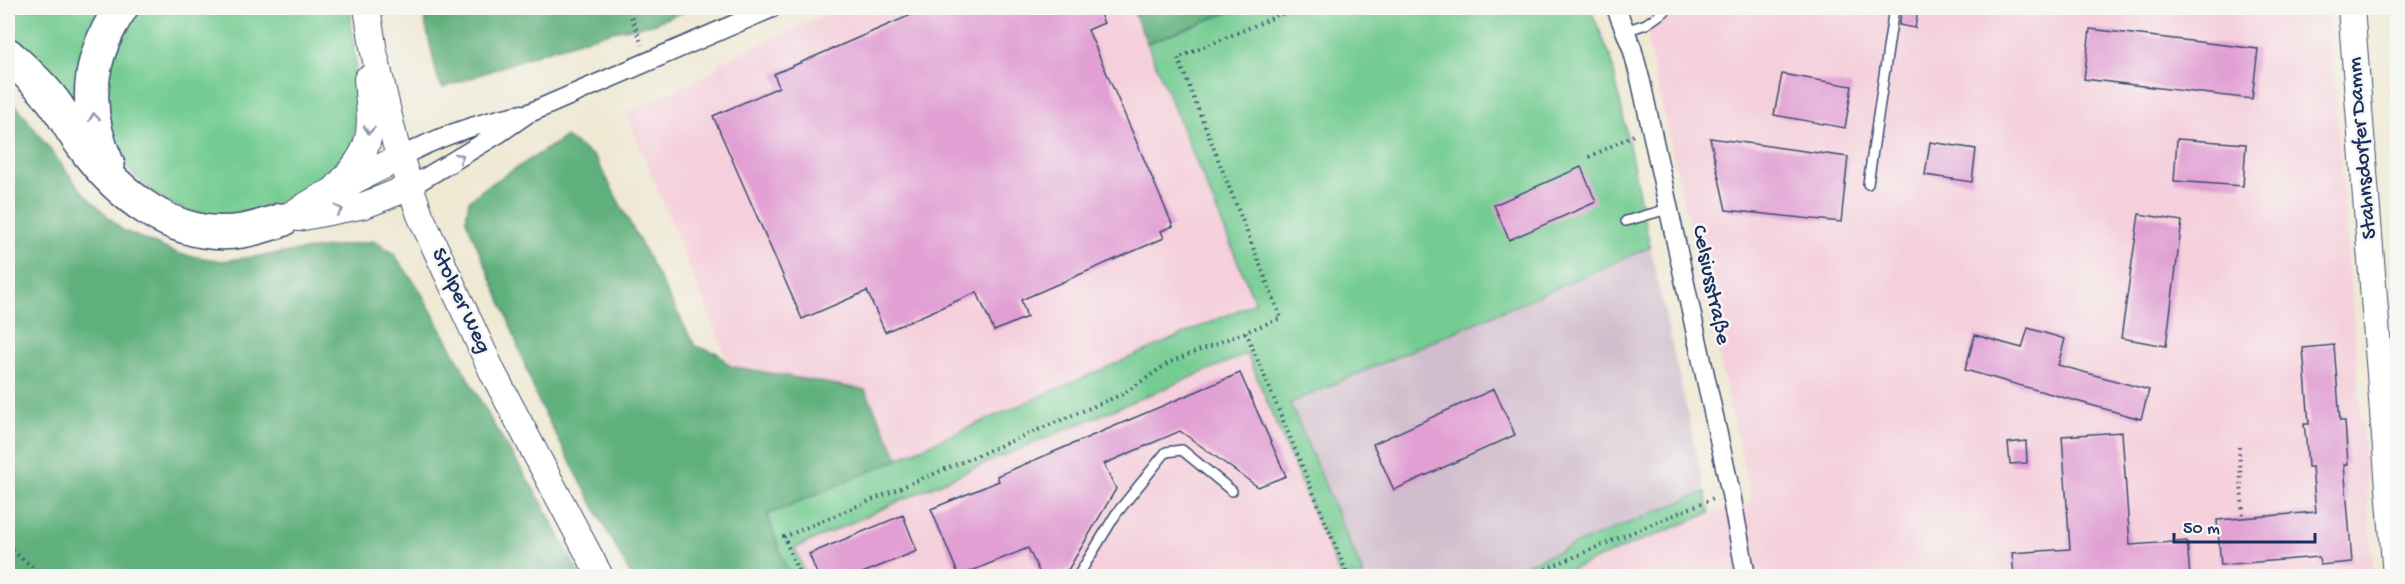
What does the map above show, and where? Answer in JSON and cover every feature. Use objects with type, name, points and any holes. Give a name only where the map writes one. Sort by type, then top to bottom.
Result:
[{"type":"highway","points":[[121,8],[107,29],[93,67],[91,93],[97,141],[121,191]]},
{"type":"highway","points":[[8,55],[51,98],[81,144],[121,191],[150,212],[180,225],[210,231],[241,232],[282,220]]},
{"type":"street","name":"Stolper Weg","points":[[367,8],[374,52],[399,158],[420,215],[475,336],[600,576]]},
{"type":"street","points":[[282,220],[365,205],[410,187],[527,114],[772,8]]},
{"type":"street","name":"Celsiusstraße","points":[[1616,8],[1638,70],[1731,494],[1746,576]]},
{"type":"street","name":"Stahnsdorfer Damm","points":[[2351,8],[2396,576]]},
{"type":"street","points":[[334,190],[351,172],[366,149],[371,128],[367,72],[374,52]]},
{"type":"street","points":[[282,220],[334,190],[442,136],[469,126],[527,114]]},
{"type":"lane","points":[[1868,184],[1894,8]]},
{"type":"lane","points":[[1625,31],[1646,24],[1665,11]]},
{"type":"lane","points":[[1626,221],[1668,209]]},
{"type":"lane","points":[[1078,576],[1116,514],[1166,452],[1182,450],[1232,491]]},
{"type":"path","points":[[550,9],[559,8]]},
{"type":"path","points":[[624,8],[628,11],[648,60]]},
{"type":"path","points":[[800,576],[784,537],[1123,394],[1170,362],[1281,318],[1178,58],[1296,8]]},
{"type":"path","points":[[1589,157],[1651,129]]},
{"type":"path","points":[[1246,332],[1348,576]]},
{"type":"path","points":[[2239,447],[2243,518]]},
{"type":"path","points":[[1529,576],[1713,498],[1731,494]]},
{"type":"path","points":[[8,548],[43,576]]},
{"type":"shaded area","points":[[841,8],[1132,8],[1255,303],[899,459],[865,390],[730,366],[626,113],[711,73],[721,62]]},
{"type":"shaded area","points":[[1644,8],[2328,8],[2374,576],[1555,576],[1710,513],[1752,503],[1648,44],[1650,22]]},
{"type":"shaded area","points":[[1650,247],[1705,492],[1497,576],[1364,576],[1290,403]]},
{"type":"shaded area","points":[[1247,354],[1340,576],[807,576],[795,548],[974,468]]},
{"type":"green space","points":[[8,8],[115,8],[88,117],[8,43]]},
{"type":"green space","points":[[138,8],[350,8],[357,97],[355,132],[347,158],[321,186],[255,211],[236,215],[217,216],[197,213],[178,207],[160,197],[143,184],[117,151],[109,133],[105,113],[104,100],[109,64],[120,34]]},
{"type":"green space","points":[[422,8],[705,8],[688,10],[652,24],[613,31],[546,51],[443,88],[438,80]]},
{"type":"green space","points":[[1132,8],[1240,8],[1147,43]]},
{"type":"green space","points":[[1240,8],[1590,8],[1611,58],[1650,247],[1290,403],[1364,576],[1340,576],[1247,354],[974,468],[795,548],[806,576],[789,576],[767,515],[1255,303],[1147,43]]},
{"type":"green space","points":[[8,98],[20,110],[80,189],[122,230],[179,254],[222,261],[375,241],[393,253],[419,289],[495,427],[542,503],[580,576],[8,576]]},
{"type":"green space","points":[[566,137],[595,157],[695,346],[717,353],[730,366],[865,390],[899,459],[767,515],[789,576],[631,576],[539,403],[505,311],[466,220],[469,201],[486,187]]},
{"type":"green space","points":[[1705,492],[1710,513],[1555,576],[1497,576]]},
{"type":"building","points":[[927,8],[1097,8],[1104,23],[1088,30],[1173,226],[1161,231],[1164,238],[1021,300],[1027,317],[994,331],[977,292],[885,332],[867,291],[802,319],[713,116],[779,87],[774,74]]},
{"type":"building","points":[[1902,8],[1918,10],[1915,28],[1899,25]]},
{"type":"building","points":[[2090,29],[2258,49],[2252,99],[2084,79]]},
{"type":"building","points":[[1782,74],[1852,86],[1845,128],[1774,115]]},
{"type":"building","points":[[1710,138],[1848,157],[1841,222],[1726,210]]},
{"type":"building","points":[[2177,139],[2246,144],[2243,186],[2174,181]]},
{"type":"building","points":[[1930,142],[1976,149],[1972,182],[1925,175]]},
{"type":"building","points":[[1581,167],[1596,202],[1509,240],[1494,205]]},
{"type":"building","points":[[2139,214],[2182,221],[2166,346],[2121,338]]},
{"type":"building","points":[[2028,328],[2065,339],[2058,365],[2149,390],[2141,419],[1965,370],[1975,335],[2022,348]]},
{"type":"building","points":[[2334,345],[2340,421],[2345,421],[2348,464],[2344,464],[2352,562],[2320,565],[2319,557],[2221,565],[2217,520],[2316,512],[2312,467],[2308,467],[2304,424],[2309,424],[2303,348]]},
{"type":"building","points":[[1240,373],[1286,476],[1258,487],[1180,431],[1104,464],[1116,489],[1068,570],[1041,576],[1028,548],[959,576],[931,509],[999,481],[997,476]]},
{"type":"building","points":[[1494,389],[1515,435],[1394,490],[1373,444]]},
{"type":"building","points":[[2122,432],[2130,545],[2187,541],[2190,576],[2014,576],[2012,553],[2070,549],[2062,436]]},
{"type":"building","points":[[2026,441],[2027,463],[2010,464],[2008,443]]},
{"type":"building","points":[[903,515],[917,551],[855,576],[818,576],[809,554]]}]
